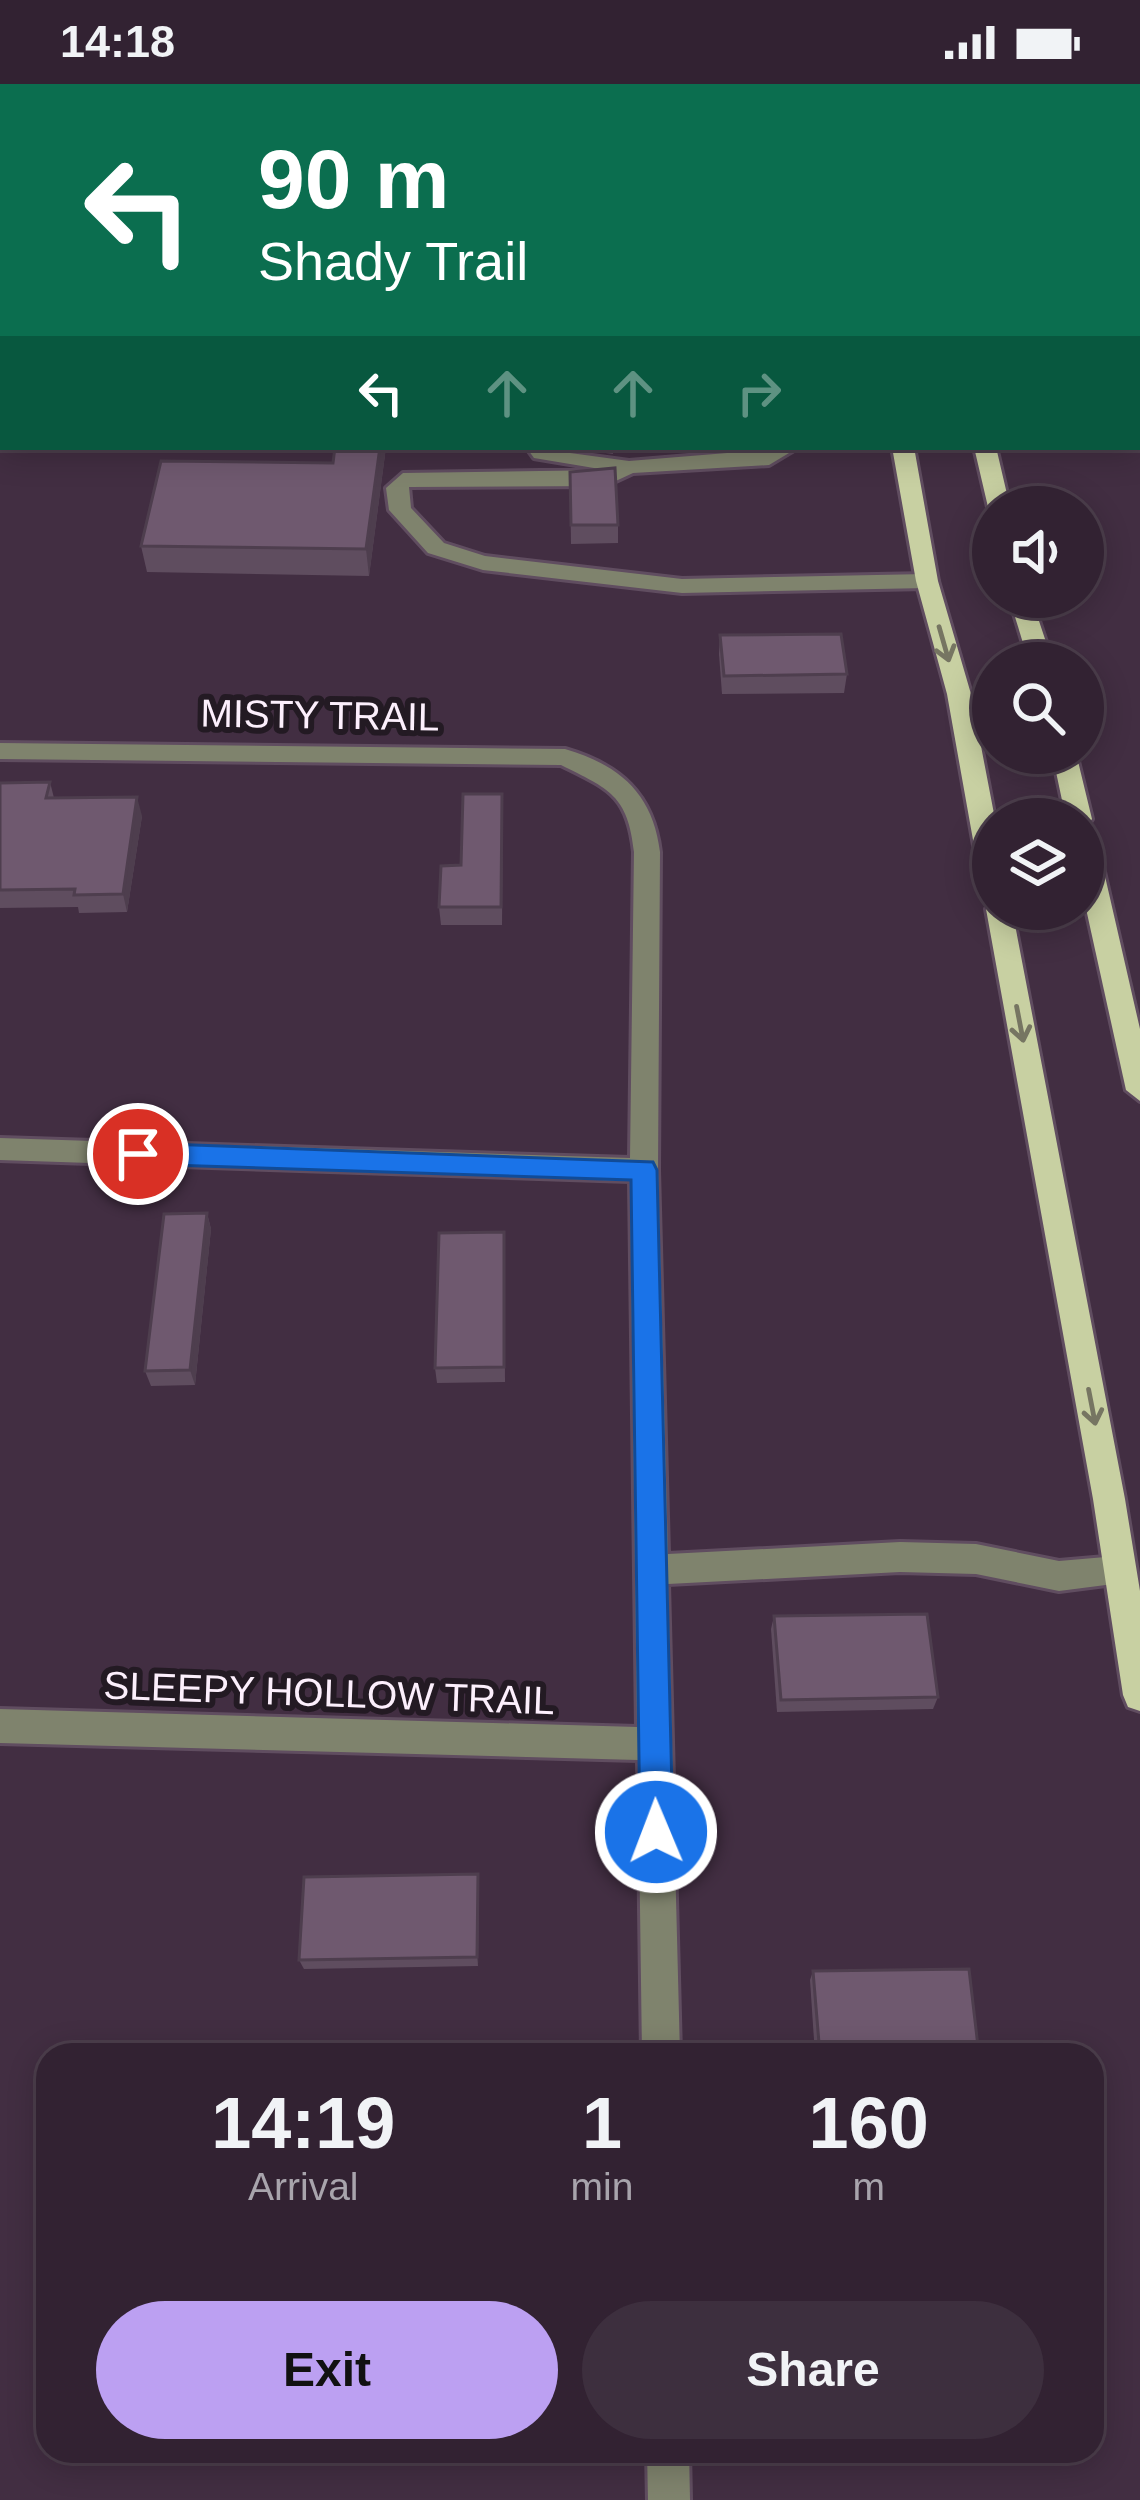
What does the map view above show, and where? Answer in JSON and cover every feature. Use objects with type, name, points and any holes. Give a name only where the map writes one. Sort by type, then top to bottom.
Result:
[{"type":"main road","points":[[904,450],[926,581],[958,694],[978,798]]},
{"type":"main road","points":[[987,450],[994,486]]},
{"type":"main road","points":[[1003,930],[1109,1498],[1140,1696]]},
{"type":"main road","points":[[1104,930],[1140,1090]]},
{"type":"street","points":[[539,450],[629,467],[769,459],[783,450]]},
{"type":"street","points":[[629,467],[605,478],[404,480],[397,488],[400,510],[436,548],[483,562],[682,586],[926,581]]},
{"type":"street","name":"MISTY TRAIL","points":[[0,751],[565,757],[632,791],[645,821],[647,852],[644,1170]]},
{"type":"street","points":[[0,1149],[644,1170],[661,2043]]},
{"type":"street","points":[[651,1570],[900,1557],[976,1559],[1059,1576],[1118,1571]]},
{"type":"street","name":"SLEEPY HOLLOW TRAIL","points":[[0,1726],[655,1744]]},
{"type":"street","points":[[668,2463],[669,2500]]},
{"type":"building","points":[[335,450],[380,450],[366,549],[141,546],[161,461],[333,463]]},
{"type":"building","points":[[615,468],[618,525],[571,525],[570,472]]},
{"type":"building","points":[[841,634],[847,674],[724,676],[720,635]]},
{"type":"building","points":[[50,782],[46,798],[137,797],[123,894],[0,890],[0,783]]},
{"type":"building","points":[[463,794],[502,794],[501,907],[439,907],[441,866],[461,865]]},
{"type":"building","points":[[207,1213],[190,1370],[145,1371],[164,1214]]},
{"type":"building","points":[[504,1232],[504,1367],[435,1368],[439,1233]]},
{"type":"building","points":[[927,1614],[938,1697],[781,1700],[774,1616]]},
{"type":"building","points":[[478,1874],[477,1957],[299,1960],[304,1877]]},
{"type":"building","points":[[969,1969],[978,2043],[819,2043],[813,1971]]},
{"type":"route","points":[[138,1154],[644,1170],[656,1832]]}]
